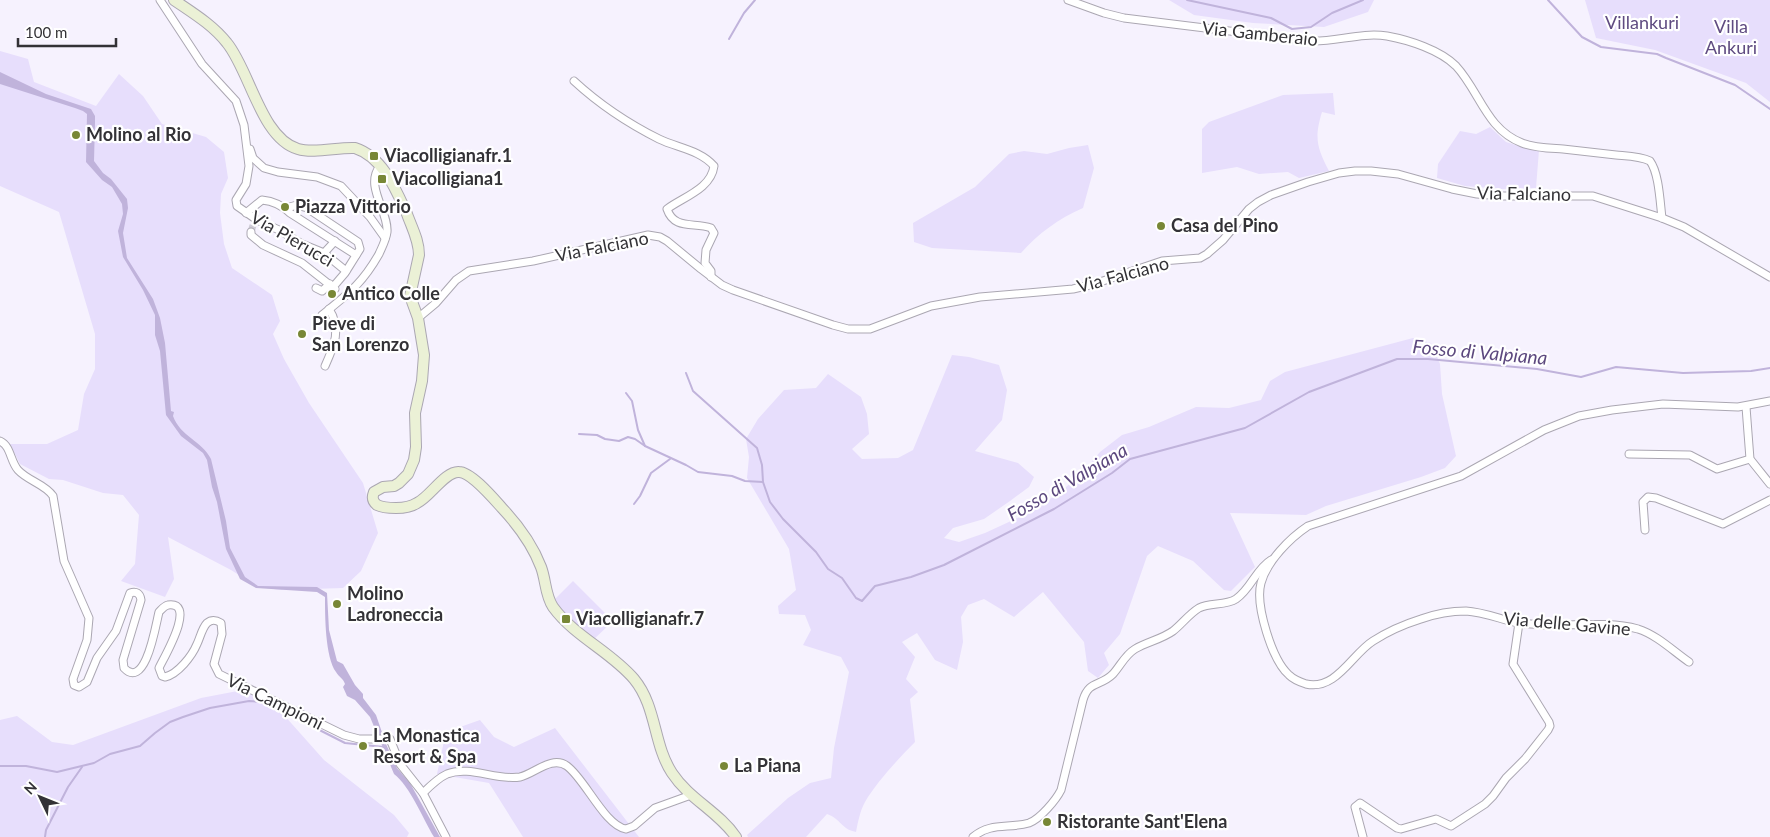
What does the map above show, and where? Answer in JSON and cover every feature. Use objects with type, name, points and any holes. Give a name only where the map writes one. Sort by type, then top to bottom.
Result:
[{"type":"street","points":[[160,0],[202,64],[236,101],[244,125],[246,141],[253,158],[264,168],[278,172],[317,177],[341,186],[370,217],[386,238]]},
{"type":"street","points":[[174,0],[209,24],[228,44],[240,63],[262,113],[272,128],[289,145],[304,151],[356,148],[366,153],[380,166],[394,186],[417,240],[418,255],[410,296],[418,318],[424,345],[424,360],[415,414],[416,447],[414,460],[405,478],[394,486],[377,489],[372,495],[373,501],[381,507],[406,507],[422,500],[452,473],[460,472],[472,478],[506,512],[528,543],[541,567],[549,599],[557,612],[578,634],[620,664],[642,689],[651,708],[669,767],[681,785],[727,826],[736,837]]},
{"type":"street","name":"Via Gamberaio","points":[[1068,0],[1110,15],[1141,20],[1311,41],[1372,34],[1389,36],[1426,48],[1445,57],[1457,68],[1493,123],[1515,140],[1538,147],[1631,156],[1650,161],[1656,180],[1662,218]]},
{"type":"street","points":[[574,81],[605,107],[660,140],[708,159],[714,166],[713,173],[707,181],[692,194],[667,209],[669,216],[676,222],[711,228],[714,233],[706,250],[705,263],[711,271],[711,277]]},
{"type":"street","name":"Via Pierucci","points":[[246,141],[249,173],[245,188],[236,202],[237,206],[255,221],[324,253],[346,271]]},
{"type":"street","points":[[322,315],[367,276],[386,238],[387,230],[375,183],[377,170],[380,166]]},
{"type":"street","name":"Via Falciano","points":[[418,318],[436,303],[456,280],[469,271],[533,261],[648,235],[660,237],[667,241],[711,277],[733,290],[833,326],[848,329],[870,329],[931,306],[980,297],[1073,289],[1094,284],[1162,261],[1200,258],[1223,240],[1249,209],[1258,202],[1281,191],[1338,173],[1371,170],[1398,174],[1452,189],[1485,195],[1521,197],[1593,196],[1684,227],[1770,277]]},
{"type":"street","points":[[246,213],[262,200],[268,201],[286,208],[290,213],[335,241],[358,252]]},
{"type":"street","points":[[286,208],[297,205],[312,210],[354,238],[358,252],[346,271],[333,286],[322,291],[316,288]]},
{"type":"street","points":[[251,232],[251,235],[263,245],[302,263],[333,286]]},
{"type":"street","points":[[324,253],[335,241]]},
{"type":"street","points":[[325,366],[336,341],[336,329],[329,309]]},
{"type":"street","name":"Via delle Gavine","points":[[1689,662],[1652,635],[1638,630],[1620,626],[1519,623],[1464,611],[1448,612],[1421,619],[1387,633],[1372,641],[1338,675],[1318,683],[1307,684],[1294,679],[1285,670],[1269,638],[1260,600],[1261,582],[1276,557],[1288,542],[1308,526],[1460,476],[1544,430],[1579,416],[1662,404],[1746,407],[1770,401]]},
{"type":"street","points":[[1746,407],[1750,458],[1770,484]]},
{"type":"street","name":"Via Campioni","points":[[0,441],[6,445],[18,470],[53,496],[64,561],[89,618],[87,640],[73,679],[74,685],[79,688],[87,682],[93,664],[110,641],[120,620],[128,595],[135,592],[139,594],[141,600],[123,660],[126,670],[134,672],[146,662],[159,612],[167,605],[174,606],[179,610],[181,616],[176,632],[159,668],[162,676],[168,677],[176,672],[194,650],[205,625],[212,620],[216,621],[221,624],[223,630],[214,664],[219,674],[348,737],[390,739],[400,764],[423,793]]},
{"type":"street","points":[[1629,454],[1690,455],[1717,469],[1750,458]]},
{"type":"street","points":[[1645,530],[1643,502],[1648,497],[1656,498],[1724,524],[1770,500]]},
{"type":"street","name":"Via delle Gavine","points":[[973,837],[982,830],[991,827],[1029,823],[1057,799],[1061,790],[1086,691],[1093,685],[1103,682],[1108,678],[1128,654],[1145,644],[1169,634],[1199,608],[1235,600],[1244,592],[1266,563],[1276,557]]},
{"type":"street","points":[[1363,837],[1355,807],[1360,803],[1397,828],[1401,829],[1436,819],[1451,826],[1485,804],[1548,730],[1549,722],[1512,664],[1519,623]]},
{"type":"street","points":[[446,837],[423,793],[439,779],[451,773],[464,772],[515,777],[550,763],[559,762],[573,771],[600,808],[615,824],[620,828],[626,829],[634,826],[655,808],[690,795]]},
{"type":"green space","points":[[1169,0],[1374,0],[1368,12],[1324,27],[1253,23],[1194,15]]},
{"type":"green space","name":"Villa Ankuri","points":[[1585,0],[1770,0],[1770,102],[1746,83],[1655,50],[1596,38]]},
{"type":"green space","points":[[0,51],[28,59],[34,82],[96,106],[119,74],[143,96],[162,124],[206,137],[224,152],[228,178],[221,194],[220,213],[224,244],[232,268],[272,295],[280,321],[273,334],[284,359],[309,403],[363,483],[378,533],[361,571],[343,588],[281,590],[258,587],[231,570],[168,537],[174,579],[165,597],[121,581],[135,564],[139,515],[123,495],[103,493],[63,480],[49,479],[20,464],[10,444],[47,444],[78,430],[84,394],[95,369],[95,334],[59,212],[0,186]]},
{"type":"green space","points":[[1333,93],[1335,115],[1322,112],[1318,129],[1319,149],[1329,171],[1299,178],[1288,172],[1259,174],[1237,167],[1202,173],[1202,129],[1209,122],[1283,95]]},
{"type":"green space","points":[[1490,127],[1506,142],[1539,150],[1536,188],[1501,189],[1465,186],[1437,178],[1438,164],[1460,131],[1476,134]]},
{"type":"green space","points":[[1088,145],[1094,168],[1083,208],[1049,227],[1021,253],[932,248],[914,242],[913,223],[975,187],[1009,154],[1024,151],[1047,154]]},
{"type":"green space","points":[[1413,338],[1431,343],[1440,364],[1442,394],[1456,456],[1445,468],[1326,506],[1306,515],[1230,513],[1255,567],[1231,591],[1224,590],[1193,561],[1158,546],[1147,556],[1120,634],[1104,653],[1109,665],[1098,678],[1088,671],[1084,642],[1043,592],[1014,617],[984,599],[968,605],[961,617],[963,642],[957,670],[935,660],[917,633],[902,642],[915,657],[906,679],[918,692],[910,699],[915,742],[888,771],[865,802],[856,832],[847,829],[827,814],[806,837],[748,837],[747,835],[788,798],[810,783],[831,778],[834,748],[849,672],[841,657],[803,645],[811,630],[805,615],[779,614],[778,606],[796,590],[789,549],[747,478],[749,457],[746,439],[758,419],[784,390],[816,388],[828,374],[861,397],[867,414],[869,434],[852,449],[862,459],[898,458],[913,450],[952,355],[969,357],[999,365],[1007,390],[1002,420],[975,451],[1018,463],[1034,477],[1029,487],[984,519],[953,528],[944,538],[959,542],[985,533],[1022,516],[1058,494],[1081,474],[1100,452],[1122,435],[1149,427],[1196,407],[1229,408],[1261,400],[1270,381],[1285,372]]},
{"type":"green space","points":[[573,581],[613,621],[592,641],[553,601]]},
{"type":"green space","points":[[259,687],[324,760],[394,815],[409,833],[407,837],[0,837],[0,720],[17,716],[52,742],[73,745],[201,698]]},
{"type":"green space","points":[[480,720],[494,737],[514,747],[555,728],[639,837],[523,837],[489,783],[437,774],[446,732]]},
{"type":"shaded area","points":[[0,72],[46,94],[91,109],[95,116],[94,161],[127,199],[128,208],[123,233],[127,258],[153,299],[160,318],[165,343],[171,411],[174,412],[173,416],[181,429],[211,459],[226,521],[230,548],[245,577],[258,586],[317,587],[327,593],[329,630],[337,661],[343,664],[355,685],[363,694],[363,698],[376,715],[397,768],[410,783],[440,837],[434,837],[411,794],[394,774],[370,717],[355,700],[347,696],[343,687],[345,684],[332,665],[326,636],[325,597],[317,592],[256,588],[240,579],[226,549],[207,460],[203,453],[181,436],[166,415],[160,351],[155,335],[155,315],[143,290],[123,257],[118,231],[123,214],[122,204],[112,187],[102,180],[86,162],[87,114],[75,108],[0,84]]},
{"type":"waterway","points":[[729,39],[744,13],[755,0]]},
{"type":"waterway","points":[[1187,0],[1271,18],[1292,29],[1311,27],[1332,13],[1363,0]]},
{"type":"waterway","points":[[1548,0],[1582,37],[1601,47],[1657,54],[1735,85],[1770,109]]},
{"type":"waterway","name":"Fosso di Valpiana","points":[[626,393],[632,401],[638,430],[645,446],[698,472],[732,476],[745,481],[763,482],[770,502],[783,519],[816,552],[828,569],[842,578],[856,598],[862,601],[875,586],[911,577],[944,565],[1054,509],[1112,473],[1130,459],[1245,428],[1309,392],[1397,359],[1428,359],[1537,369],[1581,377],[1616,367],[1683,373],[1751,371],[1770,368]]},
{"type":"waterway","points":[[686,373],[693,391],[757,448],[762,465],[763,482]]},
{"type":"waterway","points":[[579,434],[597,435],[605,439],[619,441],[628,437],[635,439],[645,446]]},
{"type":"waterway","points":[[634,504],[651,473],[670,459]]},
{"type":"waterway","points":[[0,766],[26,766],[57,772],[94,763],[110,754],[140,746],[170,722],[210,708],[249,701],[262,702],[345,743],[384,747]]},
{"type":"waterway","points":[[45,837],[46,830],[68,787],[82,767]]},
{"type":"tunnel","points":[[251,232],[254,222]]},
{"type":"place","name":"Molino al Rio","points":[[76,135]]},
{"type":"place","name":"Viacolligianafr.1","points":[[374,156]]},
{"type":"place","name":"Viacolligiana1","points":[[382,179]]},
{"type":"place","name":"Piazza Vittorio","points":[[285,207]]},
{"type":"place","name":"Casa del Pino","points":[[1161,226]]},
{"type":"place","name":"Antico Colle","points":[[332,294]]},
{"type":"place","name":"Pieve di San Lorenzo","points":[[302,334]]},
{"type":"place","name":"Molino Ladroneccia","points":[[337,604]]},
{"type":"place","name":"Viacolligianafr.7","points":[[566,619]]},
{"type":"place","name":"La Monastica Resort & Spa","points":[[363,746]]},
{"type":"place","name":"La Piana","points":[[724,766]]},
{"type":"place","name":"Ristorante Sant'Elena","points":[[1047,822]]},
{"type":"park label","name":"Villankuri","points":[[1642,23]]}]
